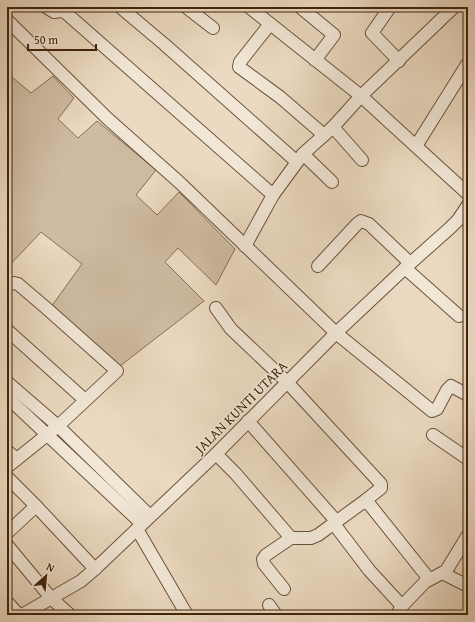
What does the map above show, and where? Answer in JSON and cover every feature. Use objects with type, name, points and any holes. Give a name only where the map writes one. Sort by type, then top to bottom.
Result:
[{"type":"street","points":[[46,7],[54,12],[61,11],[66,13],[273,196]]},
{"type":"street","points":[[120,7],[300,158],[332,182]]},
{"type":"street","points":[[186,7],[213,28]]},
{"type":"street","points":[[249,7],[361,96],[468,194]]},
{"type":"street","points":[[300,7],[334,36],[315,60]]},
{"type":"street","points":[[245,246],[273,196],[300,158],[334,127],[361,96],[455,7]]},
{"type":"street","points":[[385,9],[373,30],[372,35],[399,61]]},
{"type":"street","points":[[7,20],[108,119],[179,182],[336,333],[432,411],[437,409],[447,390],[451,386],[468,395]]},
{"type":"street","points":[[270,24],[240,62],[239,67],[280,97],[324,135]]},
{"type":"street","points":[[416,146],[468,63]]},
{"type":"street","points":[[334,127],[362,160]]},
{"type":"street","name":"JALAN KUNTI UTARA","points":[[22,615],[80,581],[95,569],[216,454],[336,333],[408,265],[463,222],[468,205]]},
{"type":"street","points":[[318,266],[361,221],[369,224],[459,316]]},
{"type":"street","points":[[7,285],[14,283],[18,284],[117,371],[58,426],[7,467]]},
{"type":"street","points":[[216,308],[231,329],[287,382],[381,484],[381,488],[335,524],[311,538],[291,538],[266,555],[263,559],[266,568],[284,590]]},
{"type":"street","points":[[7,330],[85,400]]},
{"type":"street","points":[[7,382],[58,426],[143,523],[187,615]]},
{"type":"street","points":[[7,397],[143,523]]},
{"type":"street","points":[[248,421],[335,524],[400,611],[428,579],[446,571],[468,535]]},
{"type":"street","points":[[433,435],[468,459]]},
{"type":"street","points":[[7,450],[17,459]]},
{"type":"street","points":[[216,454],[236,474],[291,538]]},
{"type":"street","points":[[7,477],[95,569]]},
{"type":"street","points":[[366,500],[428,579]]},
{"type":"street","points":[[7,533],[36,506]]},
{"type":"street","points":[[7,545],[51,598],[70,615]]},
{"type":"street","points":[[442,573],[468,586]]},
{"type":"street","points":[[7,602],[19,615]]},
{"type":"shaded area","points":[[7,73],[31,93],[53,76],[74,98],[58,119],[78,138],[97,121],[156,170],[136,195],[157,215],[179,192],[235,249],[216,285],[178,248],[165,262],[204,301],[120,366],[51,307],[82,264],[41,232],[7,268]]}]
